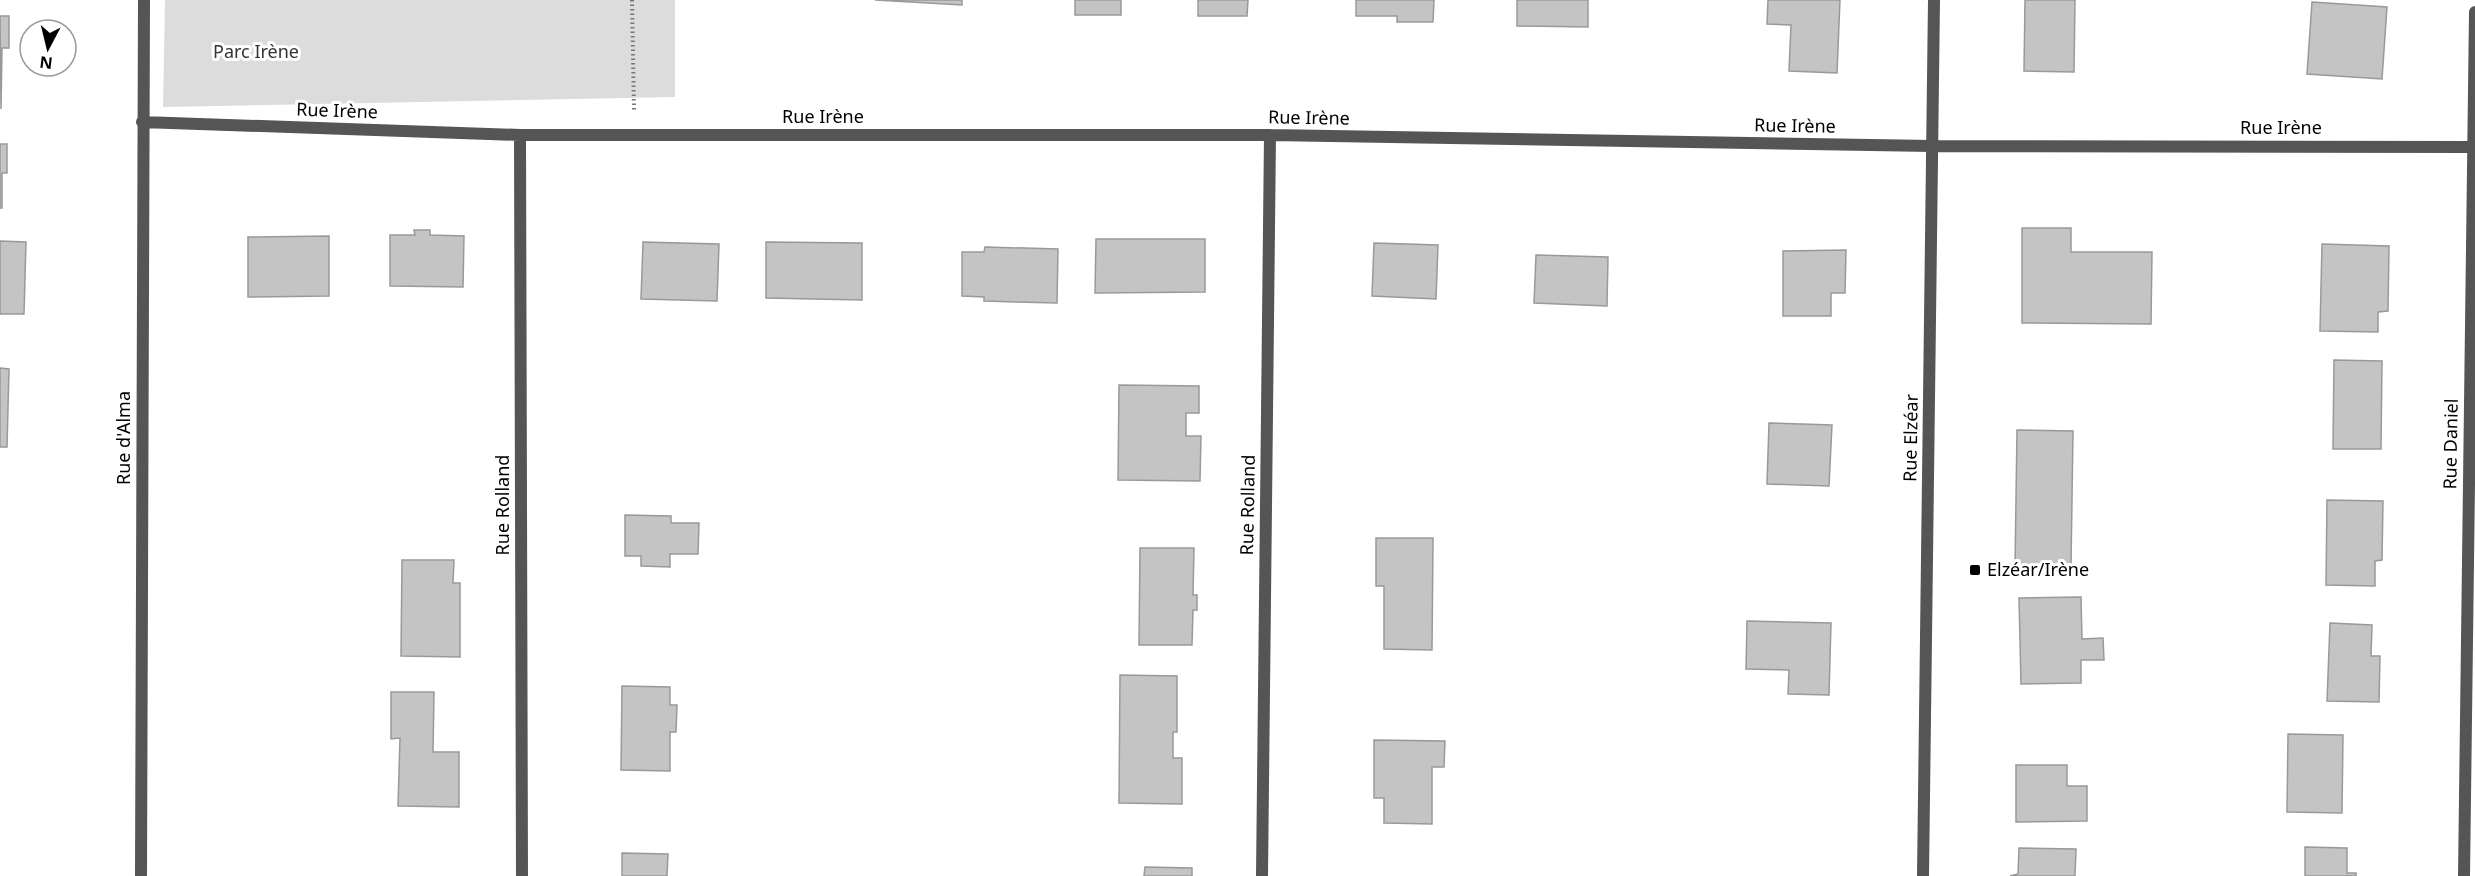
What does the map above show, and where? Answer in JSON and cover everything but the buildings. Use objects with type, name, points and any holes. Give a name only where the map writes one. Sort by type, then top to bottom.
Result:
[{"type":"street","name":"Rue d'Alma","points":[[141,876],[144,0]]},
{"type":"street","name":"Rue Elzéar","points":[[1923,876],[1934,0]]},
{"type":"street","name":"Rue Daniel","points":[[2464,876],[2475,12]]},
{"type":"street","name":"Rue Irène","points":[[142,122],[520,135],[1270,135],[1932,146],[2473,147]]},
{"type":"street","name":"Rue Rolland","points":[[520,135],[522,876]]},
{"type":"street","name":"Rue Rolland","points":[[1262,876],[1270,135]]},
{"type":"path","points":[[632,0],[635,135]]},
{"type":"green space","name":"Parc Irène","points":[[165,0],[675,0],[675,97],[163,107]]},
{"type":"place","name":"Elzéar/Irène","points":[[1975,570]]}]
